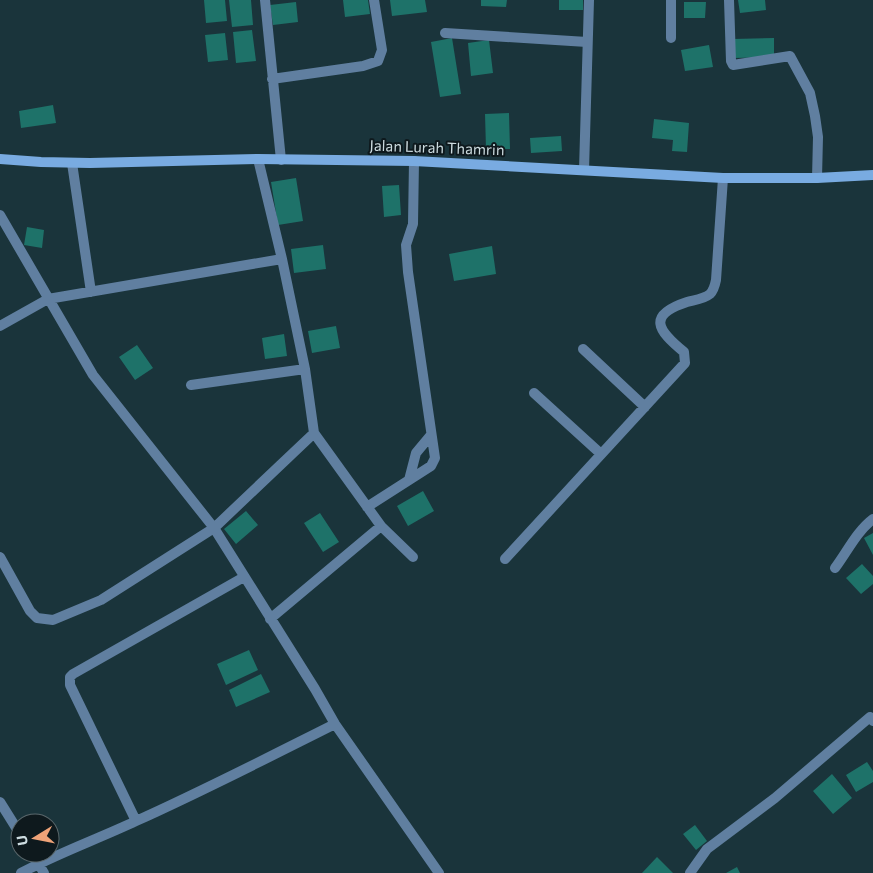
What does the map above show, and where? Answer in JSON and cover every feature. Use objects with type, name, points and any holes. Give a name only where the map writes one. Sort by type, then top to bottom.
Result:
[{"type":"street","points":[[265,0],[281,160]]},
{"type":"street","points":[[272,79],[364,66],[378,61],[382,50],[374,0]]},
{"type":"street","points":[[584,170],[589,0]]},
{"type":"street","points":[[671,0],[671,38]]},
{"type":"street","points":[[728,0],[731,61],[733,65],[790,56],[810,93],[818,137],[817,178]]},
{"type":"street","points":[[444,33],[587,42]]},
{"type":"street","name":"Jalan Lurah Thamrin","points":[[0,159],[72,163],[258,159],[414,161],[723,178],[817,178],[873,175]]},
{"type":"street","points":[[258,159],[282,259],[305,369],[314,434],[381,526],[413,557]]},
{"type":"street","points":[[367,507],[431,466],[435,458],[406,254],[406,245],[414,224],[414,161]]},
{"type":"street","points":[[72,163],[91,292]]},
{"type":"street","points":[[505,558],[685,363],[684,352],[670,340],[661,327],[660,320],[663,314],[676,306],[707,296],[713,290],[716,280],[723,178]]},
{"type":"street","points":[[0,215],[93,375],[214,528],[335,724],[439,873]]},
{"type":"street","points":[[0,326],[48,299],[282,259]]},
{"type":"street","points":[[583,349],[645,407]]},
{"type":"street","points":[[191,385],[305,369]]},
{"type":"street","points":[[534,393],[601,454]]},
{"type":"street","points":[[0,557],[4,572],[36,618],[54,620],[101,600],[214,528],[314,434]]},
{"type":"street","points":[[409,480],[416,453],[431,435]]},
{"type":"street","points":[[835,568],[855,541],[859,531],[873,519]]},
{"type":"street","points":[[270,620],[381,526]]},
{"type":"street","points":[[136,821],[70,685],[70,677],[244,577]]},
{"type":"street","points":[[690,873],[707,849],[775,798],[870,717],[873,721]]},
{"type":"street","points":[[60,854],[228,778],[335,724]]},
{"type":"street","points":[[0,802],[10,818]]},
{"type":"street","points":[[21,873],[39,863],[44,873]]},
{"type":"building","points":[[204,0],[225,0],[227,21],[206,23]]},
{"type":"building","points":[[229,0],[251,0],[253,25],[232,27]]},
{"type":"building","points":[[343,0],[368,0],[370,14],[345,17]]},
{"type":"building","points":[[390,0],[425,0],[427,12],[392,16]]},
{"type":"building","points":[[481,0],[507,0],[506,7],[481,6]]},
{"type":"building","points":[[559,0],[583,0],[583,10],[559,10]]},
{"type":"building","points":[[738,0],[765,0],[766,10],[740,13]]},
{"type":"building","points":[[296,2],[298,22],[273,25],[270,5]]},
{"type":"building","points":[[684,2],[706,2],[705,18],[684,18]]},
{"type":"building","points":[[252,30],[256,61],[236,63],[233,32]]},
{"type":"building","points":[[225,33],[228,60],[208,62],[205,35]]},
{"type":"building","points":[[452,38],[461,94],[440,97],[431,42]]},
{"type":"building","points":[[774,38],[774,57],[734,58],[733,39]]},
{"type":"building","points":[[489,40],[493,73],[471,76],[468,43]]},
{"type":"building","points":[[709,45],[713,67],[685,71],[681,50]]},
{"type":"building","points":[[53,105],[56,123],[21,128],[19,111]]},
{"type":"building","points":[[509,113],[510,149],[486,149],[485,114]]},
{"type":"building","points":[[654,119],[689,123],[687,152],[672,151],[673,140],[652,138]]},
{"type":"building","points":[[561,136],[562,151],[531,153],[530,138]]},
{"type":"building","points":[[296,178],[303,221],[278,225],[271,182]]},
{"type":"building","points":[[399,185],[401,215],[384,217],[382,186]]},
{"type":"building","points":[[27,227],[44,230],[42,248],[24,245]]},
{"type":"building","points":[[323,245],[326,269],[294,273],[291,249]]},
{"type":"building","points":[[492,246],[496,274],[454,281],[449,254]]},
{"type":"building","points":[[336,326],[340,348],[312,353],[308,331]]},
{"type":"building","points":[[284,334],[287,356],[265,359],[262,338]]},
{"type":"building","points":[[137,345],[153,368],[135,380],[119,357]]},
{"type":"building","points":[[423,491],[434,511],[408,526],[397,506]]},
{"type":"building","points":[[246,511],[258,525],[236,544],[224,529]]},
{"type":"building","points":[[320,513],[339,542],[323,552],[304,523]]},
{"type":"building","points":[[873,533],[873,555],[864,538]]},
{"type":"building","points":[[862,564],[873,576],[873,584],[861,594],[846,578]]},
{"type":"building","points":[[249,650],[258,670],[226,685],[217,664]]},
{"type":"building","points":[[261,674],[270,692],[236,707],[229,690]]},
{"type":"building","points":[[867,762],[873,771],[873,782],[856,792],[846,775]]},
{"type":"building","points":[[832,774],[852,798],[833,814],[813,791]]},
{"type":"building","points":[[695,825],[707,841],[696,850],[683,834]]},
{"type":"building","points":[[657,857],[673,873],[642,873]]},
{"type":"building","points":[[737,867],[740,873],[726,873]]}]
